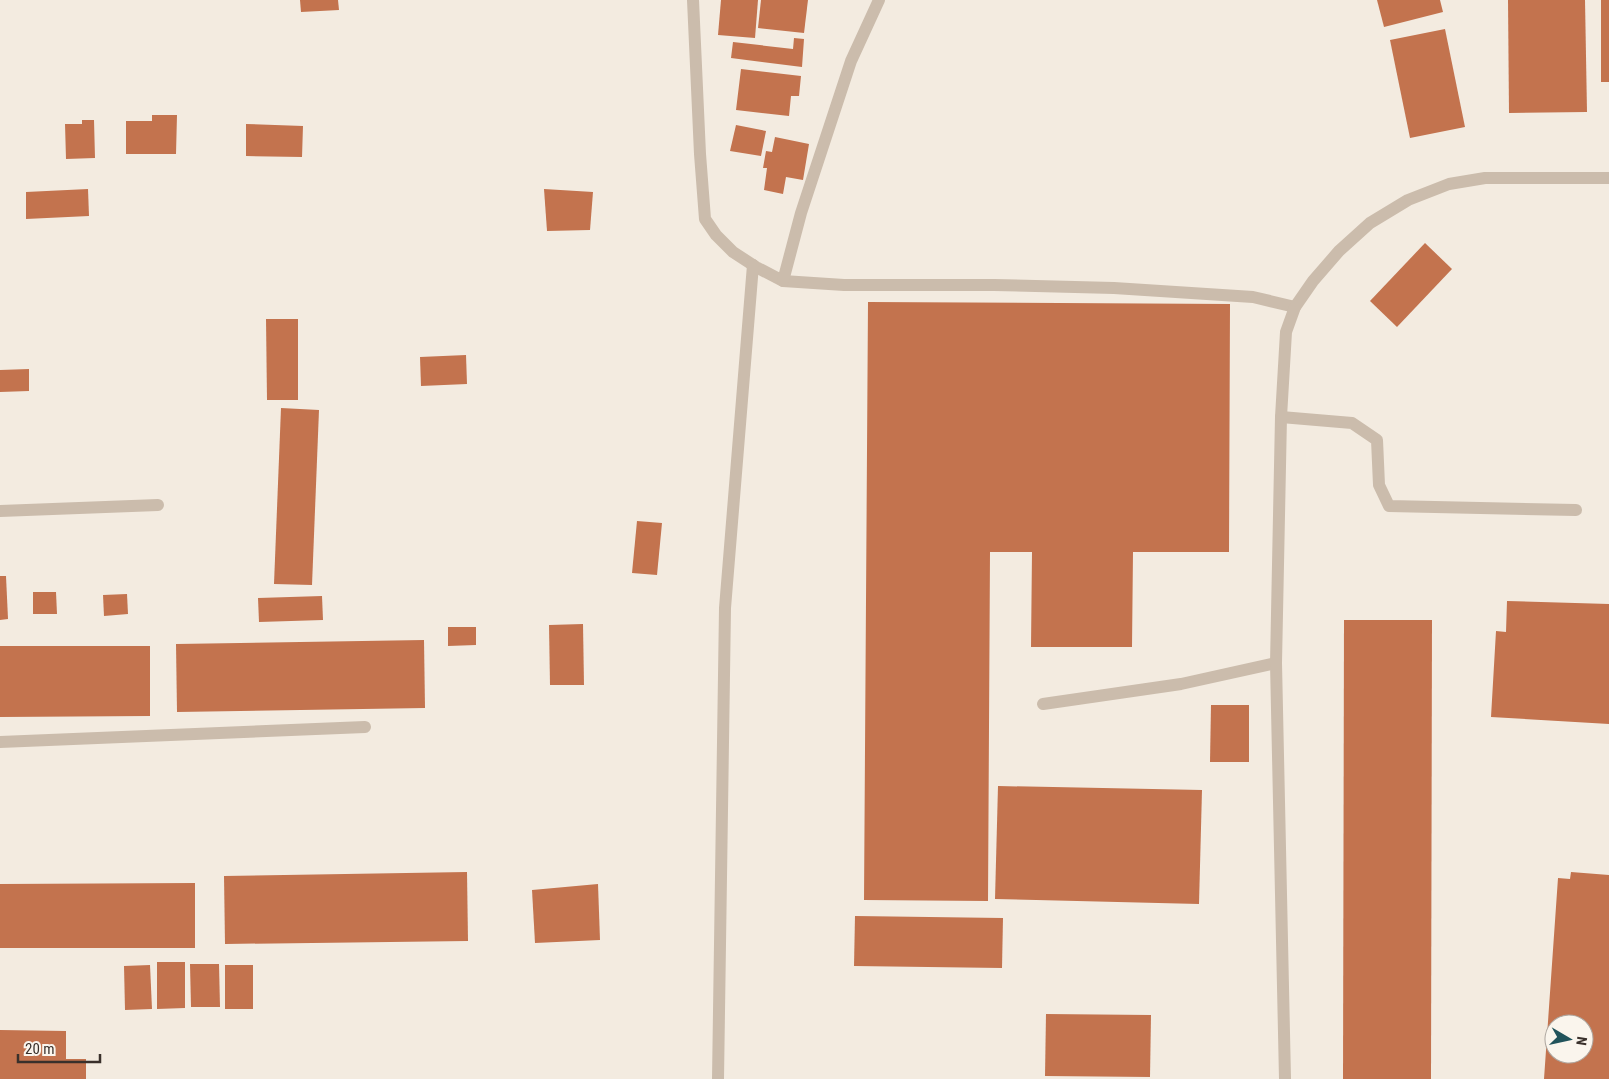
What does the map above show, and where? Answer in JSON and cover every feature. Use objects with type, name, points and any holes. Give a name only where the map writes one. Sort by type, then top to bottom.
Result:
[{"type":"street","points":[[693,0],[705,218],[716,235],[733,252],[783,281],[844,285],[994,285],[1114,288],[1253,297],[1295,308]]},
{"type":"street","points":[[783,281],[801,213],[851,61],[879,0]]},
{"type":"street","points":[[1285,1079],[1276,663],[1281,417],[1286,332],[1295,308],[1313,281],[1339,251],[1370,223],[1408,200],[1449,184],[1485,178],[1609,178]]},
{"type":"street","points":[[718,1079],[725,608],[753,265]]},
{"type":"street","points":[[1281,417],[1352,423],[1377,440],[1379,485],[1389,506],[1576,510]]},
{"type":"street","points":[[0,511],[158,505]]},
{"type":"street","points":[[1042,704],[1181,684],[1276,663]]},
{"type":"street","points":[[0,742],[365,727]]},
{"type":"building","points":[[300,0],[338,0],[339,10],[301,12]]},
{"type":"building","points":[[721,0],[758,0],[755,38],[718,35]]},
{"type":"building","points":[[761,0],[808,0],[804,33],[758,28]]},
{"type":"building","points":[[1377,0],[1440,0],[1443,12],[1384,27]]},
{"type":"building","points":[[1508,0],[1585,0],[1587,112],[1509,113]]},
{"type":"building","points":[[1601,0],[1609,0],[1609,82],[1601,82]]},
{"type":"building","points":[[1445,29],[1465,127],[1410,138],[1390,40]]},
{"type":"building","points":[[794,38],[804,39],[802,67],[731,58],[733,42],[793,49]]},
{"type":"building","points":[[741,69],[801,76],[799,96],[791,96],[789,116],[736,110]]},
{"type":"building","points":[[152,115],[177,115],[176,154],[126,154],[126,121],[152,121]]},
{"type":"building","points":[[82,120],[94,120],[95,158],[66,159],[65,124],[82,124]]},
{"type":"building","points":[[246,124],[303,126],[302,157],[246,156]]},
{"type":"building","points":[[736,125],[766,131],[761,156],[730,151]]},
{"type":"building","points":[[775,137],[809,144],[803,180],[786,177],[783,194],[764,190],[767,168],[763,168],[766,151],[772,152]]},
{"type":"building","points":[[88,189],[89,216],[26,219],[26,192]]},
{"type":"building","points":[[544,189],[593,192],[590,230],[547,231]]},
{"type":"building","points":[[1425,243],[1452,269],[1397,327],[1370,301]]},
{"type":"building","points":[[868,302],[1230,304],[1229,552],[1133,552],[1132,647],[1031,647],[1032,552],[990,552],[988,901],[864,900]]},
{"type":"building","points":[[266,319],[298,319],[298,400],[267,400]]},
{"type":"building","points":[[466,355],[467,384],[421,386],[420,357]]},
{"type":"building","points":[[29,369],[29,391],[0,392],[0,370]]},
{"type":"building","points":[[281,408],[319,410],[312,585],[274,584]]},
{"type":"building","points":[[637,521],[662,523],[657,575],[632,573]]},
{"type":"building","points":[[0,576],[6,576],[8,619],[0,620]]},
{"type":"building","points":[[33,592],[56,592],[57,614],[33,614]]},
{"type":"building","points":[[127,594],[128,614],[104,616],[103,595]]},
{"type":"building","points":[[322,596],[323,620],[259,622],[258,598]]},
{"type":"building","points":[[1507,601],[1609,604],[1609,724],[1491,717],[1496,631],[1506,632]]},
{"type":"building","points":[[1344,620],[1432,620],[1431,1079],[1343,1079]]},
{"type":"building","points":[[583,624],[584,685],[550,685],[549,625]]},
{"type":"building","points":[[448,627],[476,627],[476,645],[448,646]]},
{"type":"building","points":[[424,640],[425,708],[177,712],[176,644]]},
{"type":"building","points":[[0,646],[150,646],[150,716],[0,717]]},
{"type":"building","points":[[1211,705],[1249,705],[1249,762],[1210,762]]},
{"type":"building","points":[[998,786],[1202,790],[1199,904],[995,899]]},
{"type":"building","points":[[467,872],[468,941],[225,944],[224,876]]},
{"type":"building","points":[[1571,872],[1609,875],[1609,1079],[1544,1079],[1545,1064],[1594,1064],[1594,1014],[1549,1014],[1558,878],[1570,879]]},
{"type":"building","points":[[195,883],[195,948],[0,948],[0,884]]},
{"type":"building","points":[[598,884],[600,940],[535,943],[532,890]]},
{"type":"building","points":[[855,916],[1003,918],[1002,968],[854,966]]},
{"type":"building","points":[[157,962],[185,962],[185,1008],[157,1009]]},
{"type":"building","points":[[190,964],[219,964],[220,1007],[191,1007]]},
{"type":"building","points":[[150,965],[152,1009],[125,1010],[124,966]]},
{"type":"building","points":[[225,965],[253,965],[253,1009],[225,1009]]},
{"type":"building","points":[[1046,1014],[1151,1015],[1150,1077],[1045,1076]]},
{"type":"building","points":[[0,1030],[66,1031],[66,1059],[86,1059],[86,1079],[0,1079]]}]
